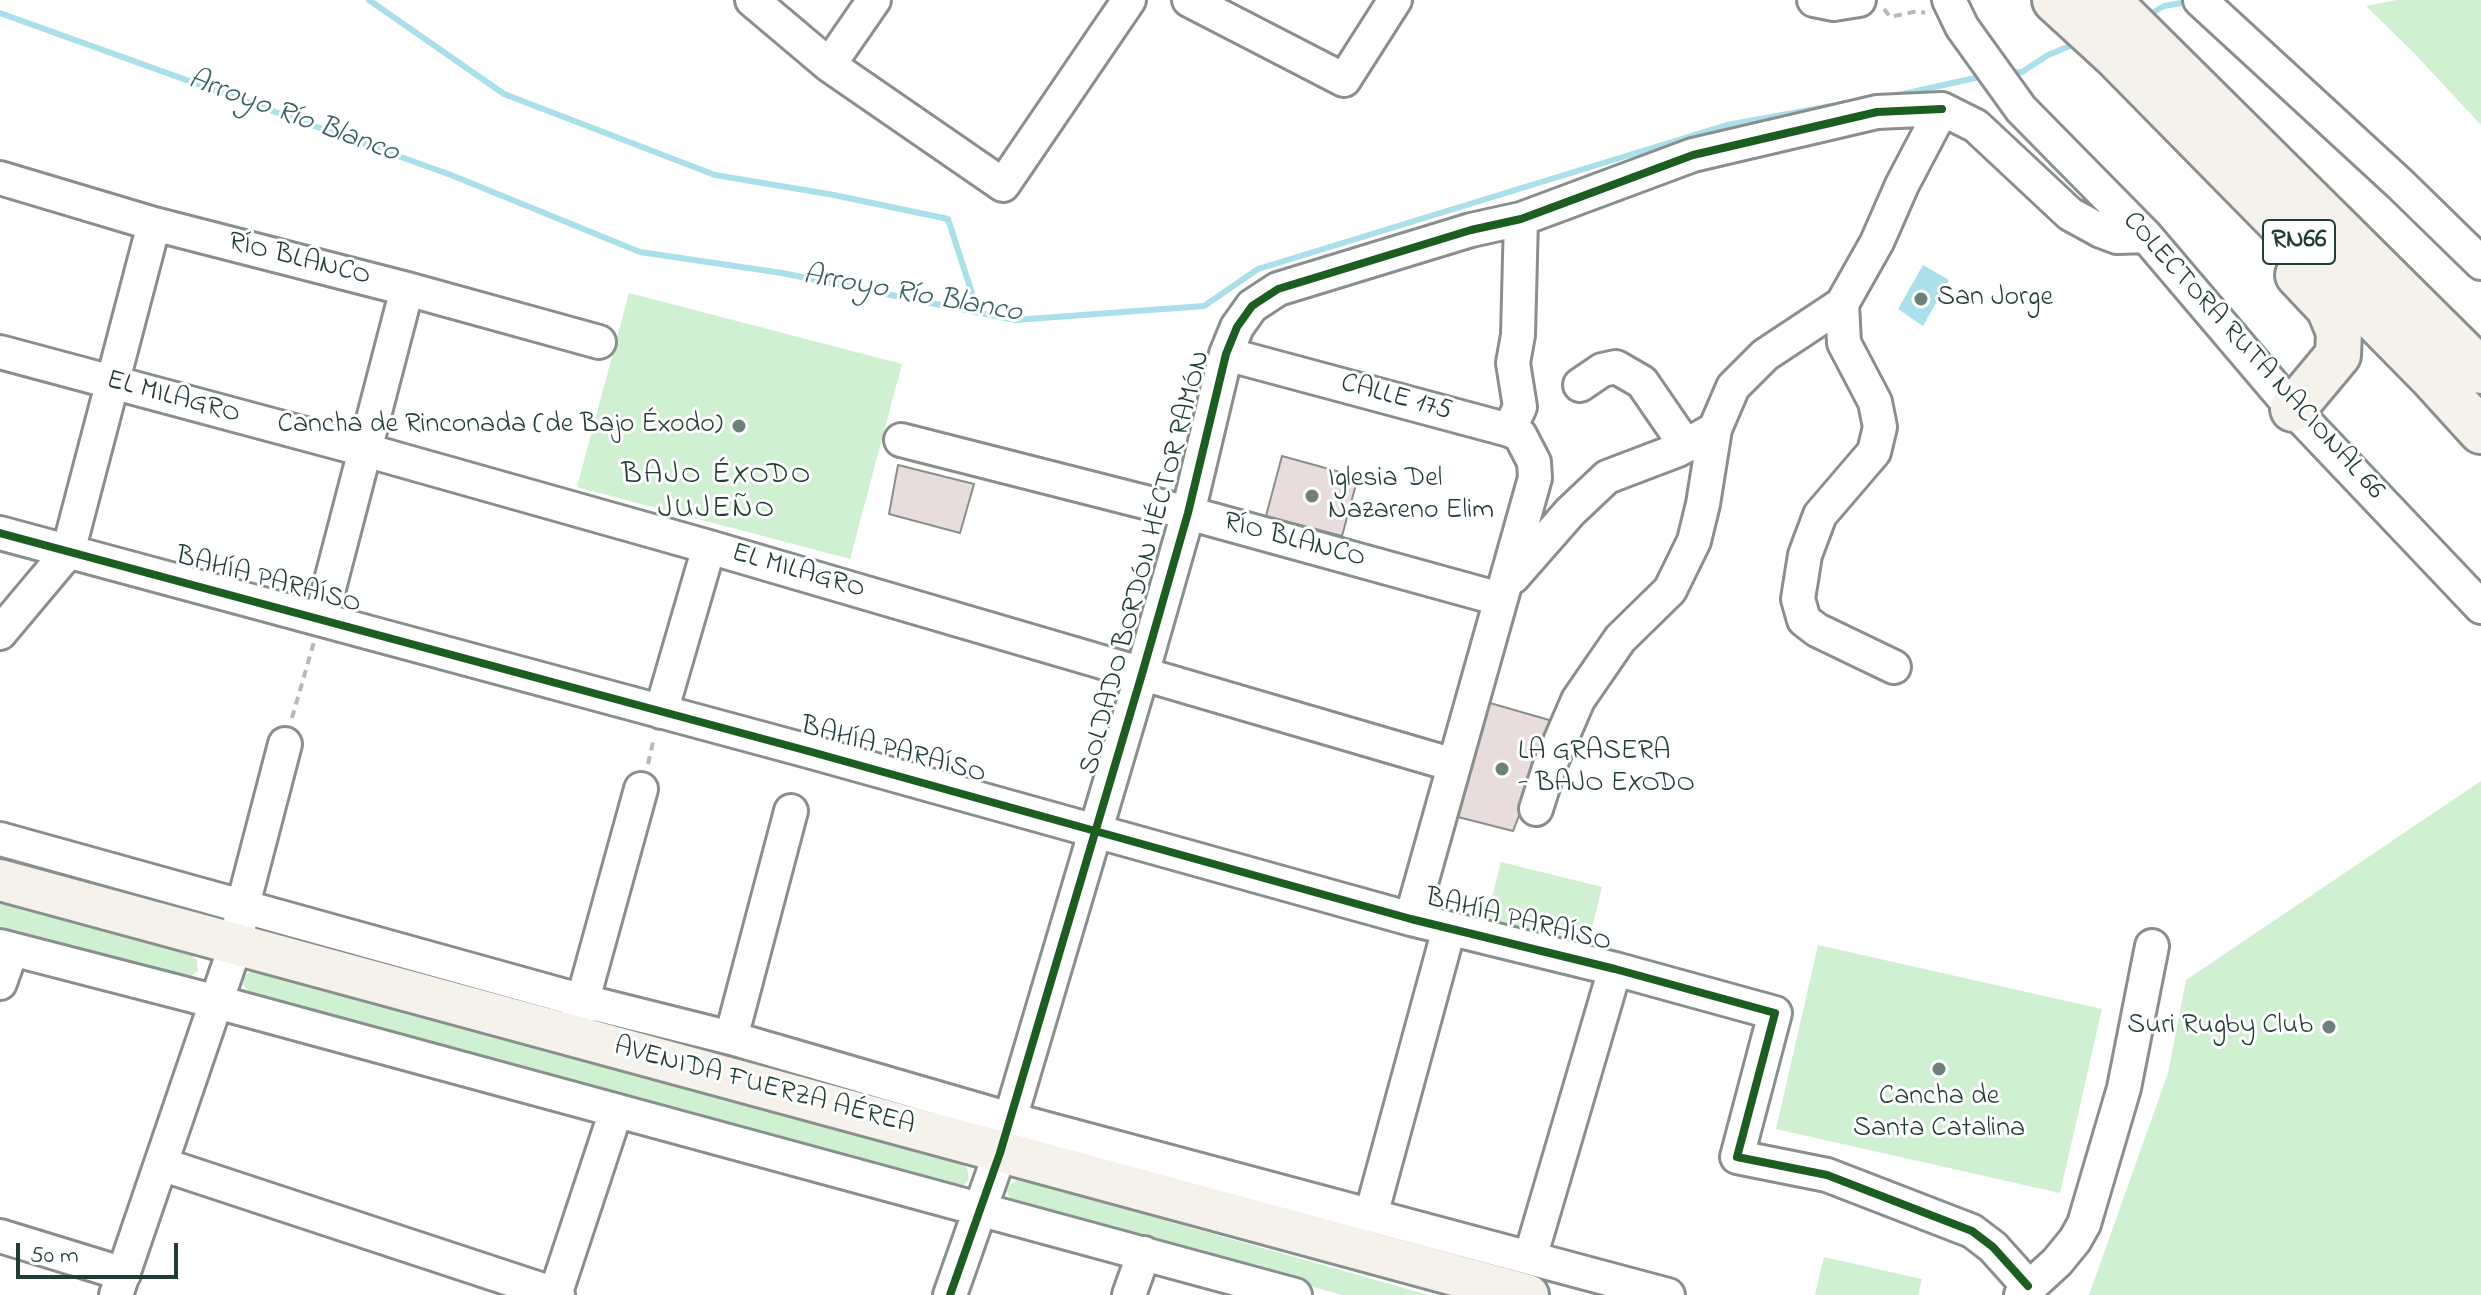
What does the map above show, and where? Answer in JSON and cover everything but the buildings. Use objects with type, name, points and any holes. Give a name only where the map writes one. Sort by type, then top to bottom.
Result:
[{"type":"highway","name":"RN66","points":[[2107,0],[2119,52],[2481,431]]},
{"type":"highway","name":"RN66","points":[[2061,7],[2119,52],[2481,371]]},
{"type":"highway","points":[[2119,52],[2329,308],[2339,332],[2338,355],[2293,409]]},
{"type":"main road","name":"AVENIDA FUERZA AÉREA","points":[[0,880],[236,944],[577,1019],[1005,1136],[1472,1287],[1529,1276]]},
{"type":"street","points":[[752,0],[829,65],[1003,185],[1129,0]]},
{"type":"street","points":[[829,65],[874,0]]},
{"type":"street","points":[[1189,0],[1344,80],[1395,0]]},
{"type":"street","points":[[1814,0],[1834,4],[1859,0]]},
{"type":"street","points":[[2200,0],[2481,263]]},
{"type":"street","name":"COLECTORA RUTA NACIONAL 66","points":[[1948,16],[2021,109],[2146,236],[2293,409],[2481,607]]},
{"type":"street","points":[[1536,809],[1550,765],[1578,700],[1620,639],[1670,590],[1688,553],[1703,504],[1715,429],[1733,387],[1765,355],[1842,304],[1877,242],[1902,185],[1942,109],[1976,126],[2070,214],[2117,237],[2146,236]]},
{"type":"street","name":"SOLDADO BORDÓN HÉCTOR RAMÓN","points":[[950,1295],[1005,1136],[1142,674],[1188,513],[1226,354],[1237,327],[1252,306],[1278,289],[1471,230],[1521,219],[1693,155],[1877,112],[1942,109]]},
{"type":"street","name":"RÍO BLANCO","points":[[0,178],[154,224],[599,342]]},
{"type":"street","points":[[1411,919],[1535,478],[1534,462],[1520,435],[1509,430],[1520,407],[1513,363],[1518,335],[1521,219]]},
{"type":"street","points":[[0,633],[68,552],[154,224]]},
{"type":"street","points":[[321,619],[407,289]]},
{"type":"street","points":[[1842,304],[1844,343],[1875,402],[1880,427],[1874,452],[1820,515],[1805,555],[1798,599],[1804,620],[1817,630],[1894,667]]},
{"type":"street","name":"EL MILAGRO","points":[[0,352],[709,547],[1454,765]]},
{"type":"street","name":"CALLE 175","points":[[1226,354],[1509,430]]},
{"type":"street","points":[[1580,385],[1602,370],[1616,367],[1642,382],[1686,446]]},
{"type":"street","points":[[1502,594],[1546,538],[1607,477],[1686,446],[1715,429]]},
{"type":"street","name":"RÍO BLANCO","points":[[901,440],[1502,594]]},
{"type":"street","name":"BAHÍA PARAÍSO","points":[[0,533],[1411,919],[1615,969],[1775,1013],[1737,1157],[1827,1175],[1972,1231],[1993,1247],[2024,1291]]},
{"type":"street","points":[[661,712],[709,547]]},
{"type":"street","points":[[0,1236],[120,1284],[236,944],[243,905],[285,744]]},
{"type":"street","points":[[577,1019],[641,789]]},
{"type":"street","points":[[731,1038],[791,811]]},
{"type":"street","points":[[0,839],[243,905],[577,1019],[731,1038],[1005,1136],[1371,1215],[1529,1276],[1668,1295]]},
{"type":"street","points":[[1371,1215],[1449,929]]},
{"type":"street","points":[[2024,1291],[2057,1262],[2084,1224],[2124,1088],[2152,946]]},
{"type":"street","points":[[0,983],[6,947],[1295,1295]]},
{"type":"street","points":[[1529,1276],[1615,969]]},
{"type":"street","points":[[161,1164],[556,1295],[616,1111]]},
{"type":"street","points":[[1129,1295],[1144,1253]]},
{"type":"path","points":[[1878,0],[1890,17],[1918,11],[1948,16]]},
{"type":"path","points":[[285,744],[321,619]]},
{"type":"path","points":[[641,789],[661,712]]},
{"type":"green space","points":[[2397,0],[2481,0],[2481,125],[2366,6]]},
{"type":"green space","name":"Cancha de Rinconada (de Bajo Éxodo)","points":[[629,293],[902,364],[850,559],[577,487]]},
{"type":"green space","name":"Suri Rugby Club","points":[[2481,781],[2481,1295],[2089,1295],[2168,1073],[2186,980]]},
{"type":"green space","points":[[1501,862],[1602,887],[1588,943],[1487,918]]},
{"type":"green space","points":[[0,902],[191,955],[197,960],[198,971],[188,978],[0,926]]},
{"type":"green space","name":"Cancha de Santa Catalina","points":[[1818,945],[2102,1009],[2060,1193],[1776,1129]]},
{"type":"green space","points":[[257,969],[961,1164],[967,1168],[969,1179],[963,1186],[953,1186],[250,992],[243,985],[244,975]]},
{"type":"green space","points":[[1017,1180],[1429,1295],[1342,1295],[1015,1203],[1007,1191],[1009,1185]]},
{"type":"green space","points":[[1824,1257],[1922,1279],[1918,1295],[1815,1295]]},
{"type":"water","name":"San Jorge","points":[[1923,265],[1949,280],[1923,326],[1898,309]]},
{"type":"waterway","points":[[369,0],[504,94],[715,175],[834,195],[948,219],[978,312]]},
{"type":"waterway","points":[[2147,16],[2164,6],[2193,1]]},
{"type":"waterway","name":"Arroyo Río Blanco","points":[[0,13],[451,175],[640,252],[782,273],[1015,320],[1204,306],[1258,269],[1727,125],[1831,106]]},
{"type":"waterway","name":"Arroyo Río Blanco","points":[[2007,73],[2022,72],[2048,55],[2077,43]]},
{"type":"waterway","name":"Arroyo Río Blanco","points":[[1894,96],[1984,76]]},
{"type":"cycle path","points":[[950,1295],[1000,1153],[1142,674],[1188,513],[1226,354],[1237,327],[1252,306],[1278,289],[1471,230],[1521,219],[1693,155],[1877,112],[1942,109]]},
{"type":"cycle path","points":[[0,533],[808,751],[1411,919],[1615,969],[1775,1013],[1737,1157],[1827,1175],[1972,1231],[1993,1247],[2028,1286]]},
{"type":"place","name":"San Jorge","points":[[1921,299]]},
{"type":"place","name":"Cancha de Rinconada (de Bajo Éxodo)","points":[[739,426]]},
{"type":"place","name":"Iglesia Del Nazareno Elim","points":[[1312,496]]},
{"type":"place","name":"LA GRASERA - BAJO EXODO","points":[[1502,769]]},
{"type":"place","name":"Suri Rugby Club","points":[[2329,1027]]},
{"type":"place","name":"Cancha de Santa Catalina","points":[[1939,1069]]},
{"type":"district","name":"BAJO ÉXODO JUJEÑO","points":[[717,494]]}]
